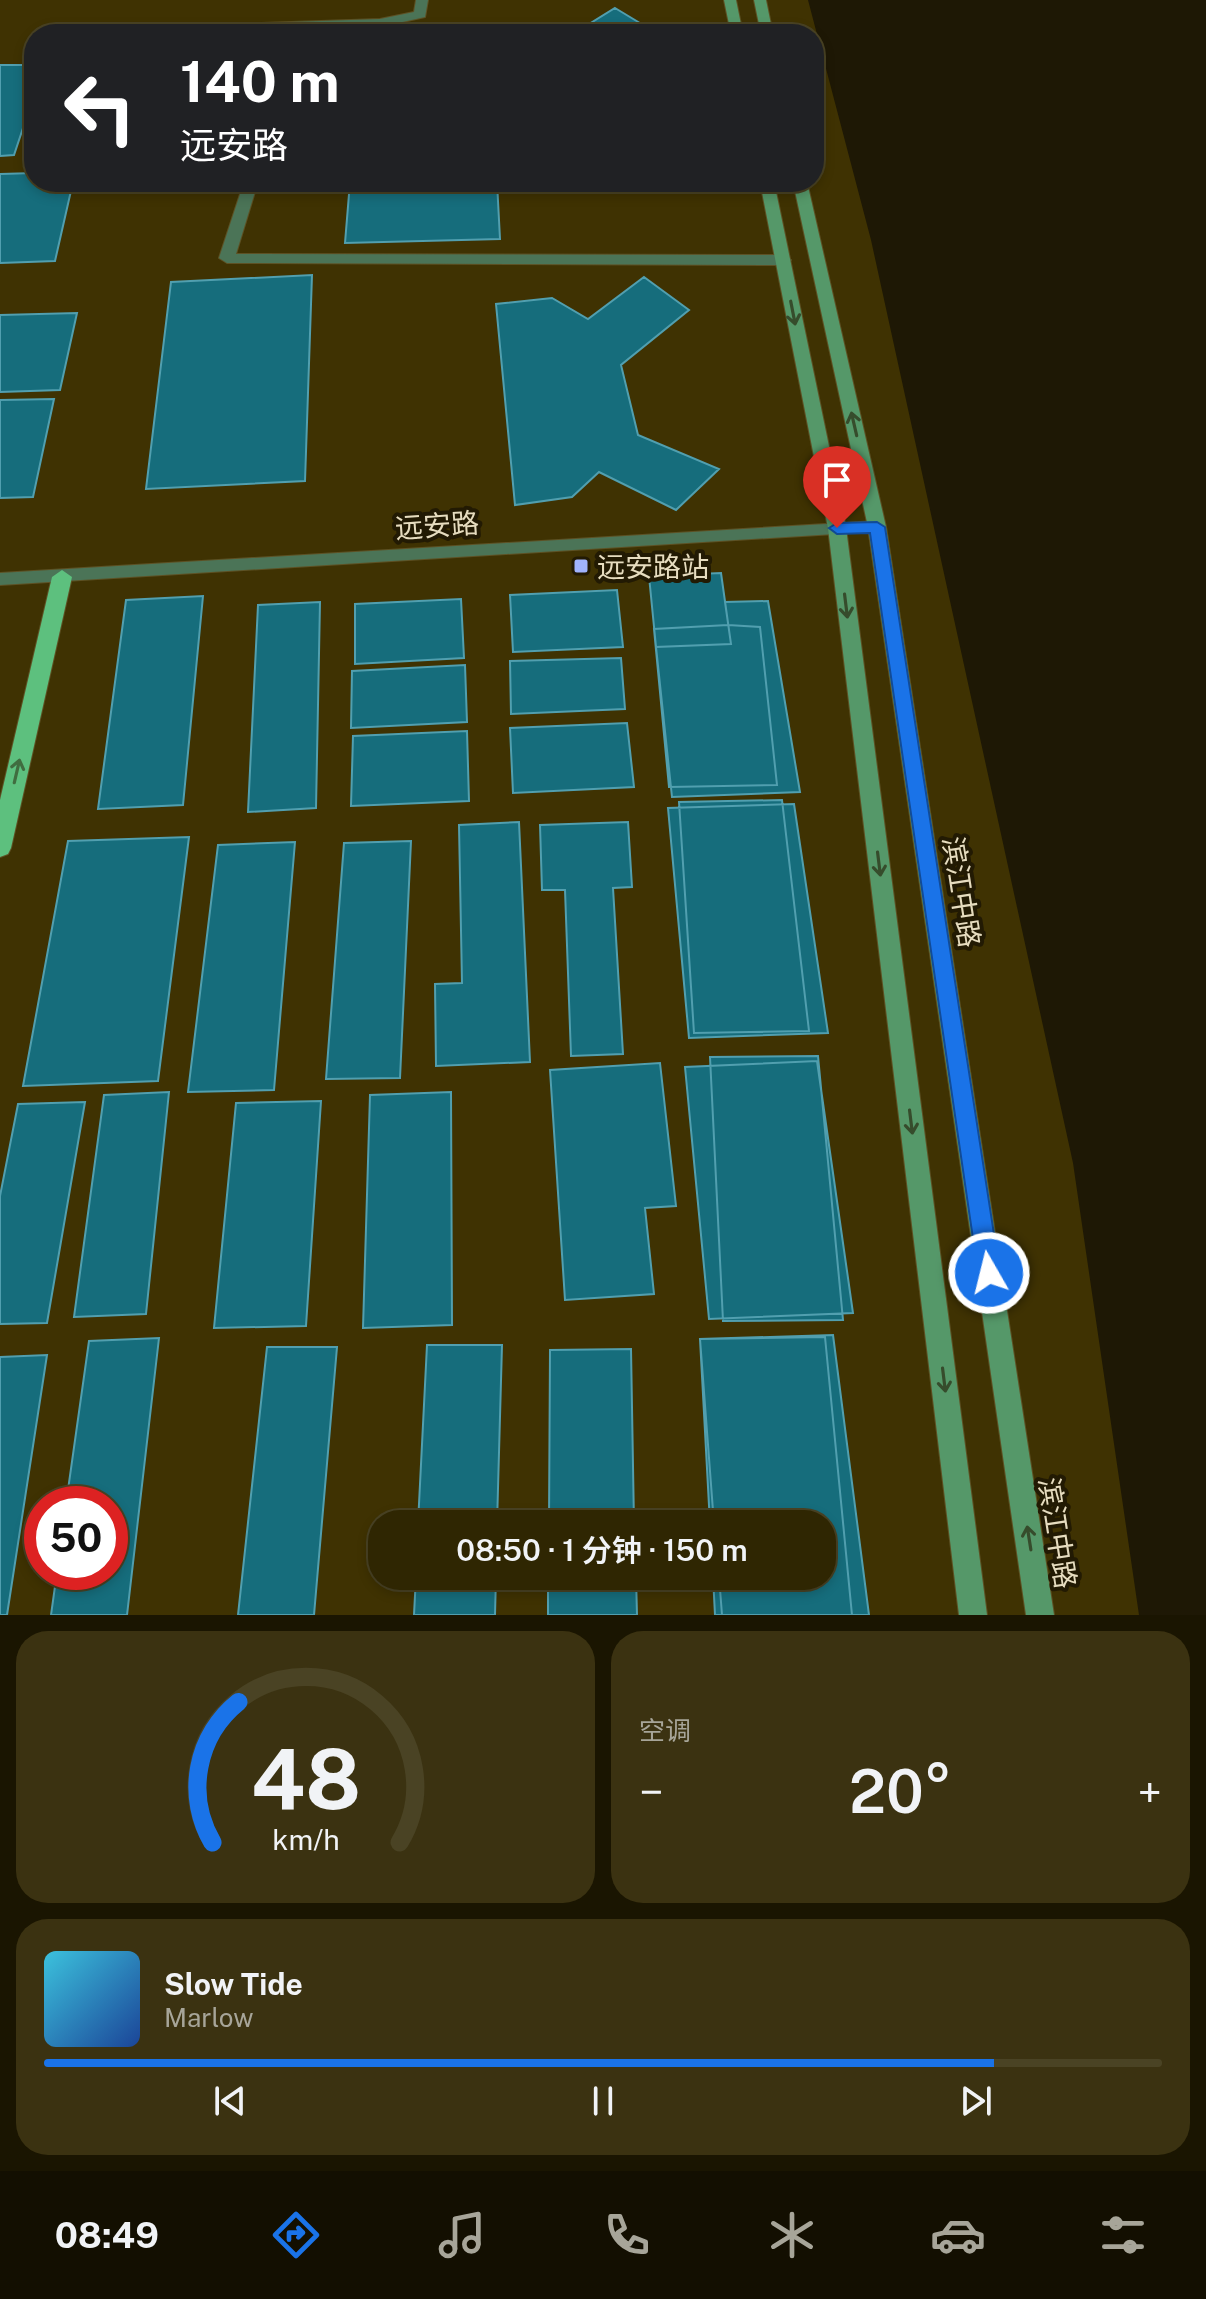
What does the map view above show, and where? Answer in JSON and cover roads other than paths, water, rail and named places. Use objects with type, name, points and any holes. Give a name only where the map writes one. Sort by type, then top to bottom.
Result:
[{"type":"highway","points":[[0,848],[62,577]]},
{"type":"main road","points":[[730,0],[735,24]]},
{"type":"main road","points":[[760,0],[765,24]]},
{"type":"main road","points":[[769,192],[837,528],[973,1615]]},
{"type":"main road","name":"滨江中路","points":[[802,192],[877,527],[1040,1615]]},
{"type":"street","points":[[341,24],[369,23],[420,14],[422,0]]},
{"type":"street","points":[[248,192],[227,258],[783,260]]},
{"type":"street","name":"远安路","points":[[0,579],[877,527]]},
{"type":"place","name":"远安路站","points":[[581,566]]}]
